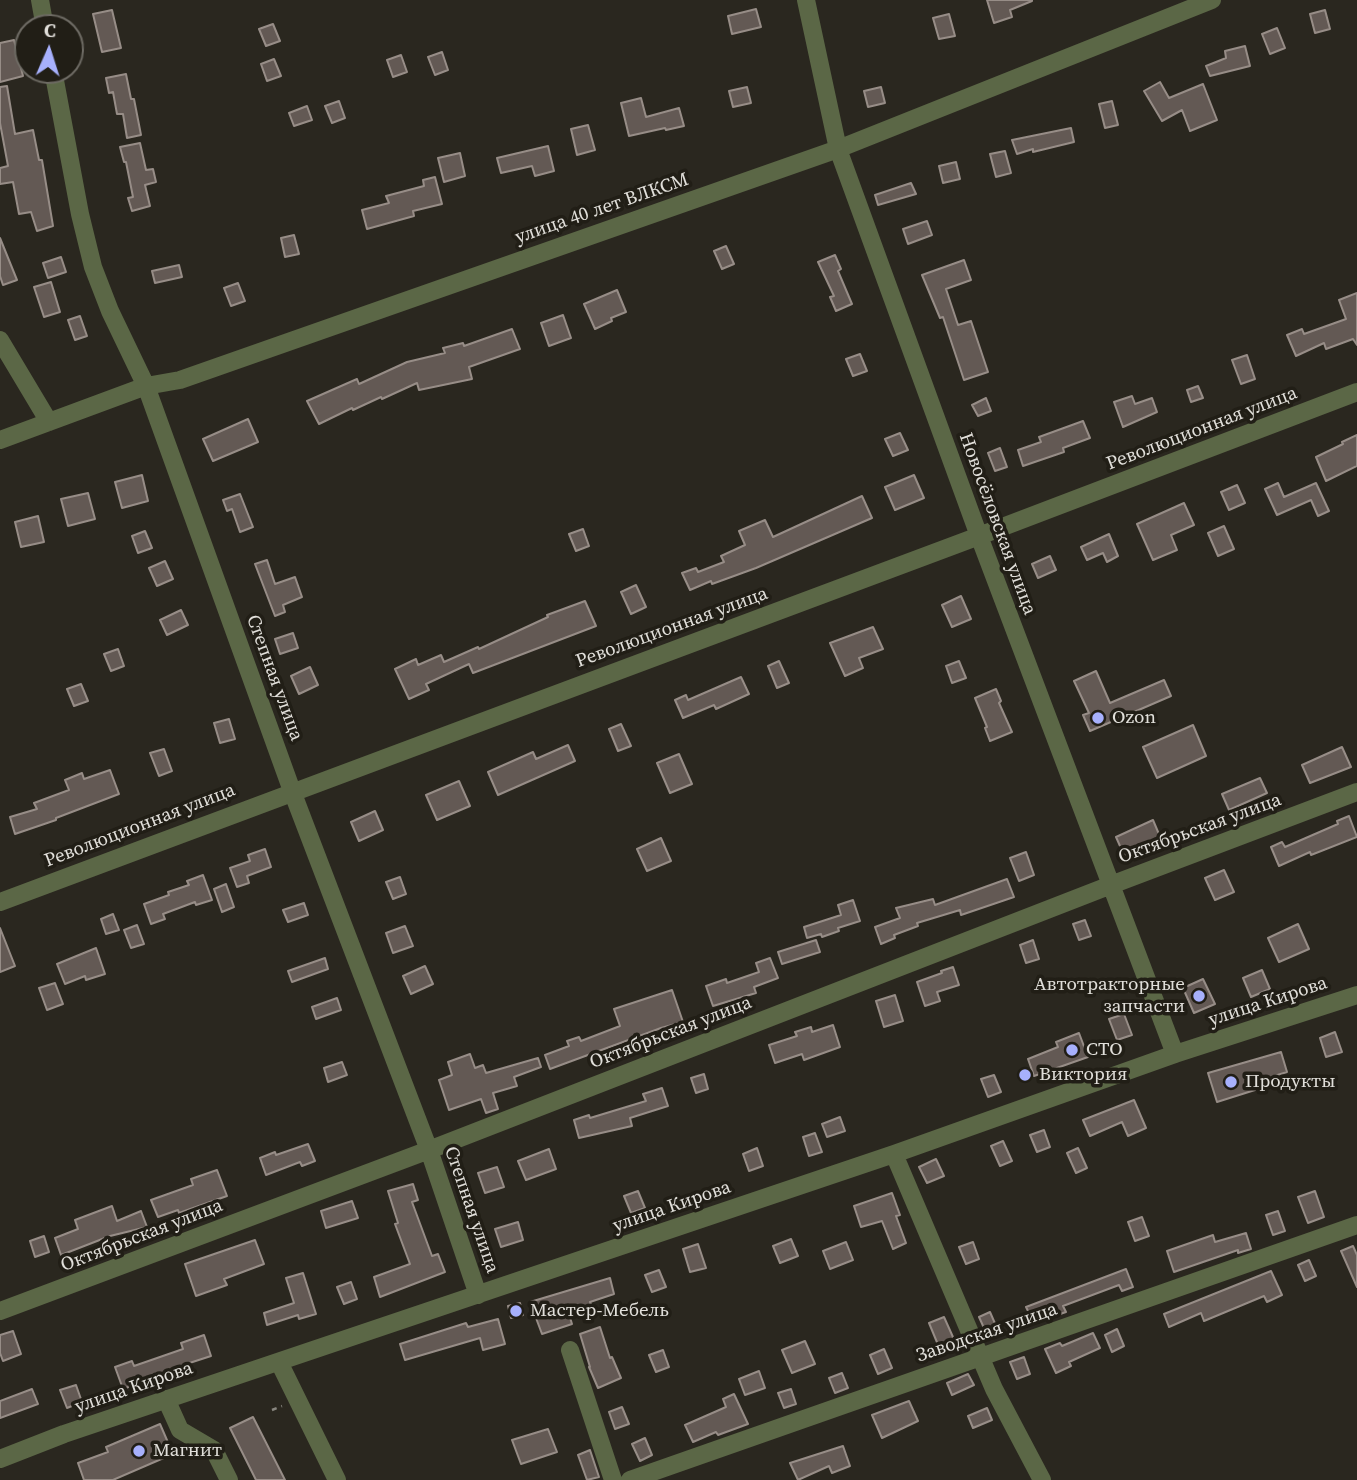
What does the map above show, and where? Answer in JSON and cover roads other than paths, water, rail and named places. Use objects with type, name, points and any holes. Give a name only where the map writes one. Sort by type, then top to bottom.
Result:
[{"type":"street","name":"Новосёловская улица","points":[[806,0],[838,149],[979,536],[1175,1054]]},
{"type":"street","name":"улица 40 лет ВЛКСМ","points":[[0,440],[146,386],[180,380],[838,149],[1212,0]]},
{"type":"street","name":"Степная улица","points":[[56,84],[80,214],[93,267],[146,386],[292,791],[429,1150],[478,1295]]},
{"type":"street","points":[[0,340],[49,422]]},
{"type":"street","name":"Революционная улица","points":[[0,902],[1357,392]]},
{"type":"street","name":"Октябрьская улица","points":[[0,1311],[429,1150],[1111,885],[1357,793]]},
{"type":"street","name":"улица Кирова","points":[[0,1459],[166,1399],[894,1154],[1175,1054],[1357,995]]},
{"type":"street","points":[[894,1154],[994,1390],[1042,1480]]},
{"type":"street","name":"Заводская улица","points":[[630,1480],[1357,1225]]},
{"type":"street","points":[[570,1350],[613,1480]]},
{"type":"street","points":[[279,1362],[337,1480]]},
{"type":"street","points":[[166,1399],[180,1430],[214,1450],[229,1480]]},
{"type":"place","name":"Ozon","points":[[1098,718]]},
{"type":"place","name":"Автотракторные запчасти","points":[[1199,996]]},
{"type":"place","name":"СТО","points":[[1072,1050]]},
{"type":"place","name":"Виктория","points":[[1025,1075]]},
{"type":"place","name":"Продукты","points":[[1231,1082]]},
{"type":"place","name":"Мастер-Мебель","points":[[516,1311]]},
{"type":"place","name":"Магнит","points":[[139,1451]]}]
